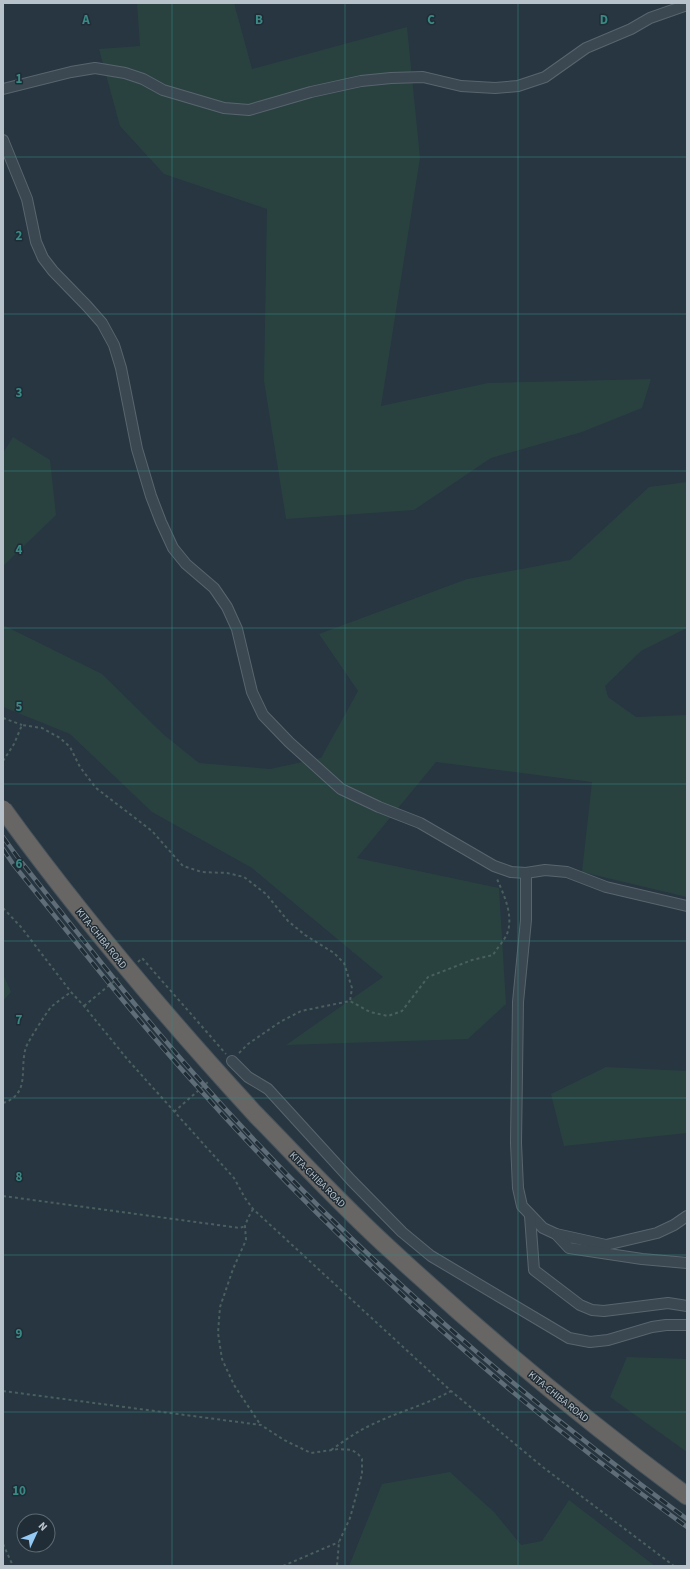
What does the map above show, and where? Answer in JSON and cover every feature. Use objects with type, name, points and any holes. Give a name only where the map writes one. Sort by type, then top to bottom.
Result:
[{"type":"highway","name":"KITA-CHIBA ROAD","points":[[3,809],[66,894],[123,964],[190,1042],[257,1116],[392,1252],[445,1300],[573,1408],[624,1449],[687,1496]]},
{"type":"street","points":[[3,90],[70,72],[95,68],[125,73],[143,79],[162,90],[224,108],[249,110],[311,92],[361,81],[390,78],[423,77],[461,86],[475,87],[495,88],[518,86],[545,77],[586,48],[631,29],[650,18],[687,5]]},
{"type":"street","points":[[3,140],[26,199],[36,242],[43,258],[53,271],[102,323],[114,345],[121,368],[137,449],[156,509],[173,548],[186,564],[214,588],[227,607],[237,629],[252,692],[263,715],[289,742],[341,789],[379,807],[420,823],[487,862],[511,872],[526,873],[545,870],[567,872],[606,887],[687,906]]},
{"type":"street","points":[[526,873],[526,920],[518,1002],[516,1143],[518,1188],[522,1206],[543,1228],[556,1234],[606,1245],[657,1233],[674,1225],[687,1216]]},
{"type":"street","points":[[232,1061],[248,1077],[268,1089],[350,1180],[402,1232],[431,1256],[569,1338],[590,1342],[608,1340],[652,1327],[687,1325]]},
{"type":"street","points":[[530,1216],[534,1270],[580,1305],[592,1310],[604,1311],[668,1303],[687,1306]]},
{"type":"street","points":[[556,1234],[569,1248],[642,1259],[687,1262]]},
{"type":"path","points":[[3,718],[42,728],[60,738],[70,747],[80,767],[96,788],[152,831],[183,866],[202,872],[227,873],[244,876],[266,894],[288,921],[305,936],[334,953],[344,963],[352,988],[350,1001]]},
{"type":"path","points":[[3,761],[14,744],[22,724]]},
{"type":"path","points":[[232,1061],[254,1040],[280,1022],[301,1011],[350,1001],[370,1012],[388,1016],[402,1012],[428,977],[472,960],[493,955],[507,934],[508,908],[496,876],[487,862]]},
{"type":"path","points":[[3,908],[21,927],[71,992],[174,1112],[234,1178],[253,1209],[451,1391],[544,1468],[674,1566]]},
{"type":"path","points":[[3,1103],[12,1099],[22,1087],[22,1066],[26,1046],[50,1008],[71,992]]},
{"type":"path","points":[[174,1112],[209,1081]]},
{"type":"path","points":[[3,1196],[240,1228],[245,1226]]},
{"type":"path","points":[[253,1209],[245,1226],[246,1240],[233,1268],[220,1307],[218,1333],[222,1360],[234,1385],[261,1424],[284,1440],[311,1453],[330,1450],[352,1450],[362,1459],[362,1474],[350,1518],[339,1542],[337,1566]]},
{"type":"path","points":[[3,1391],[261,1424]]},
{"type":"path","points":[[330,1450],[370,1425],[437,1399],[451,1391]]},
{"type":"path","points":[[282,1566],[339,1542]]},
{"type":"path","points":[[3,1544],[13,1566]]},
{"type":"green space","points":[[137,3],[234,3],[252,69],[407,27],[420,158],[381,406],[488,383],[651,379],[642,408],[582,432],[491,458],[414,510],[286,519],[264,381],[267,209],[164,174],[120,126],[99,49],[140,46]]},
{"type":"green space","points":[[13,437],[50,460],[56,515],[3,566],[3,453]]},
{"type":"green space","points":[[687,482],[687,628],[641,651],[605,686],[608,697],[636,717],[687,715],[687,897],[582,872],[592,782],[436,762],[357,858],[499,888],[506,1004],[468,1039],[286,1045],[383,977],[252,868],[152,812],[70,734],[3,707],[3,625],[102,674],[163,734],[199,763],[270,769],[321,758],[358,691],[319,634],[467,579],[570,560],[649,487]]},
{"type":"green space","points":[[3,974],[11,992],[3,1001]]},
{"type":"green space","points":[[606,1067],[687,1071],[687,1133],[564,1146],[551,1094]]},
{"type":"green space","points":[[627,1357],[687,1359],[687,1452],[610,1397]]},
{"type":"green space","points":[[450,1472],[494,1512],[521,1545],[542,1541],[569,1500],[655,1566],[349,1566],[382,1484]]},
{"type":"railway","points":[[3,837],[150,1023],[196,1076],[309,1197],[369,1255],[492,1365],[556,1418],[687,1519]]},
{"type":"railway","points":[[3,849],[13,864],[123,1001],[169,1055],[248,1143],[306,1203],[366,1261],[490,1373],[620,1478],[687,1527]]}]
